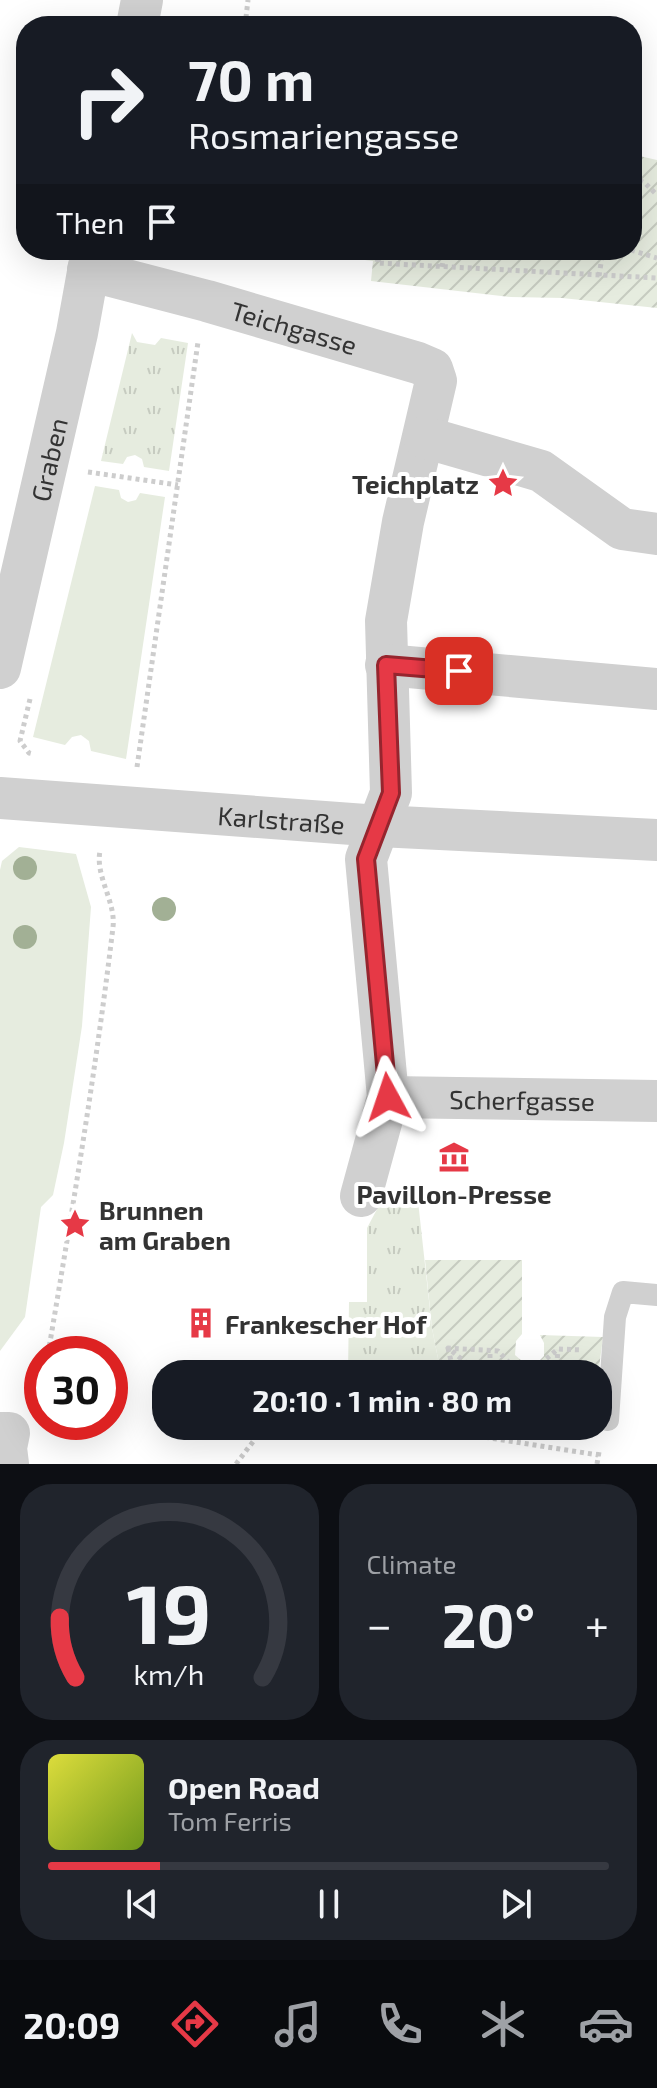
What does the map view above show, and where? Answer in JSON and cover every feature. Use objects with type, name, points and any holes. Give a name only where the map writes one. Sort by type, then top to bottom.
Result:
[{"type":"street","name":"Teichgasse","points":[[90,260],[207,301],[432,369],[436,381],[403,522],[386,621],[391,793],[366,859],[380,1101]]},
{"type":"street","name":"Graben","points":[[0,668],[77,333],[90,260]]},
{"type":"street","points":[[424,437],[541,471],[639,532]]},
{"type":"street","points":[[386,665],[657,689]]},
{"type":"street","name":"Karlstraße","points":[[0,798],[379,826],[657,840]]},
{"type":"street","points":[[361,1196],[380,1101]]},
{"type":"street","name":"Scherfgasse","points":[[380,1101],[657,1101]]},
{"type":"street","points":[[0,1433],[9,1433],[6,1448],[8,1464]]},
{"type":"lane","points":[[612,1361],[615,1317],[623,1292],[657,1295]]},
{"type":"path","points":[[642,182],[657,195]]},
{"type":"path","points":[[377,260],[377,263],[657,278]]},
{"type":"path","points":[[442,267],[443,260]]},
{"type":"path","points":[[599,276],[601,260]]},
{"type":"path","points":[[51,1336],[86,1127],[114,921],[99,864],[99,851],[124,836],[199,333],[207,301]]},
{"type":"path","points":[[83,471],[178,485]]},
{"type":"path","points":[[31,696],[20,741],[29,753],[44,755]]},
{"type":"path","points":[[448,1348],[498,1351],[506,1360]]},
{"type":"path","points":[[448,1348],[451,1360]]},
{"type":"path","points":[[448,1348],[463,1360]]},
{"type":"path","points":[[545,1360],[558,1349],[592,1350],[581,1360]]},
{"type":"path","points":[[557,1360],[558,1349]]},
{"type":"path","points":[[490,1350],[490,1360]]},
{"type":"path","points":[[236,1464],[254,1440]]},
{"type":"path","points":[[503,1440],[598,1455]]},
{"type":"green space","points":[[642,157],[657,160],[657,308],[562,298],[511,297],[371,281],[373,261],[365,260],[642,260]]},
{"type":"green space","points":[[132,333],[137,342],[155,345],[161,338],[188,343],[169,471],[144,467],[142,459],[135,455],[127,457],[123,464],[101,461]]},
{"type":"green space","points":[[95,486],[119,490],[121,498],[128,502],[136,500],[140,493],[165,497],[126,759],[91,751],[89,741],[81,735],[72,737],[65,745],[33,737]]},
{"type":"green space","points":[[19,847],[76,854],[91,907],[82,1026],[64,1143],[53,1195],[41,1207],[25,1317],[0,1351],[0,870],[2,861]]},
{"type":"green space","points":[[383,1198],[418,1201],[438,1360],[348,1360],[349,1302],[367,1302],[367,1228]]},
{"type":"green space","points":[[425,1260],[522,1260],[522,1334],[516,1341],[515,1355],[521,1360],[438,1360]]},
{"type":"green space","points":[[540,1335],[603,1337],[600,1360],[540,1360],[544,1356],[544,1343]]},
{"type":"place","name":"Teichplatz","points":[[503,483]]},
{"type":"place","name":"Pavillon-Presse","points":[[454,1157]]},
{"type":"place","name":"Brunnen am Graben","points":[[75,1224]]},
{"type":"place","name":"Frankescher Hof","points":[[201,1323]]},
{"type":"route","points":[[388,1097],[366,859],[391,793],[386,665],[459,671]]}]
